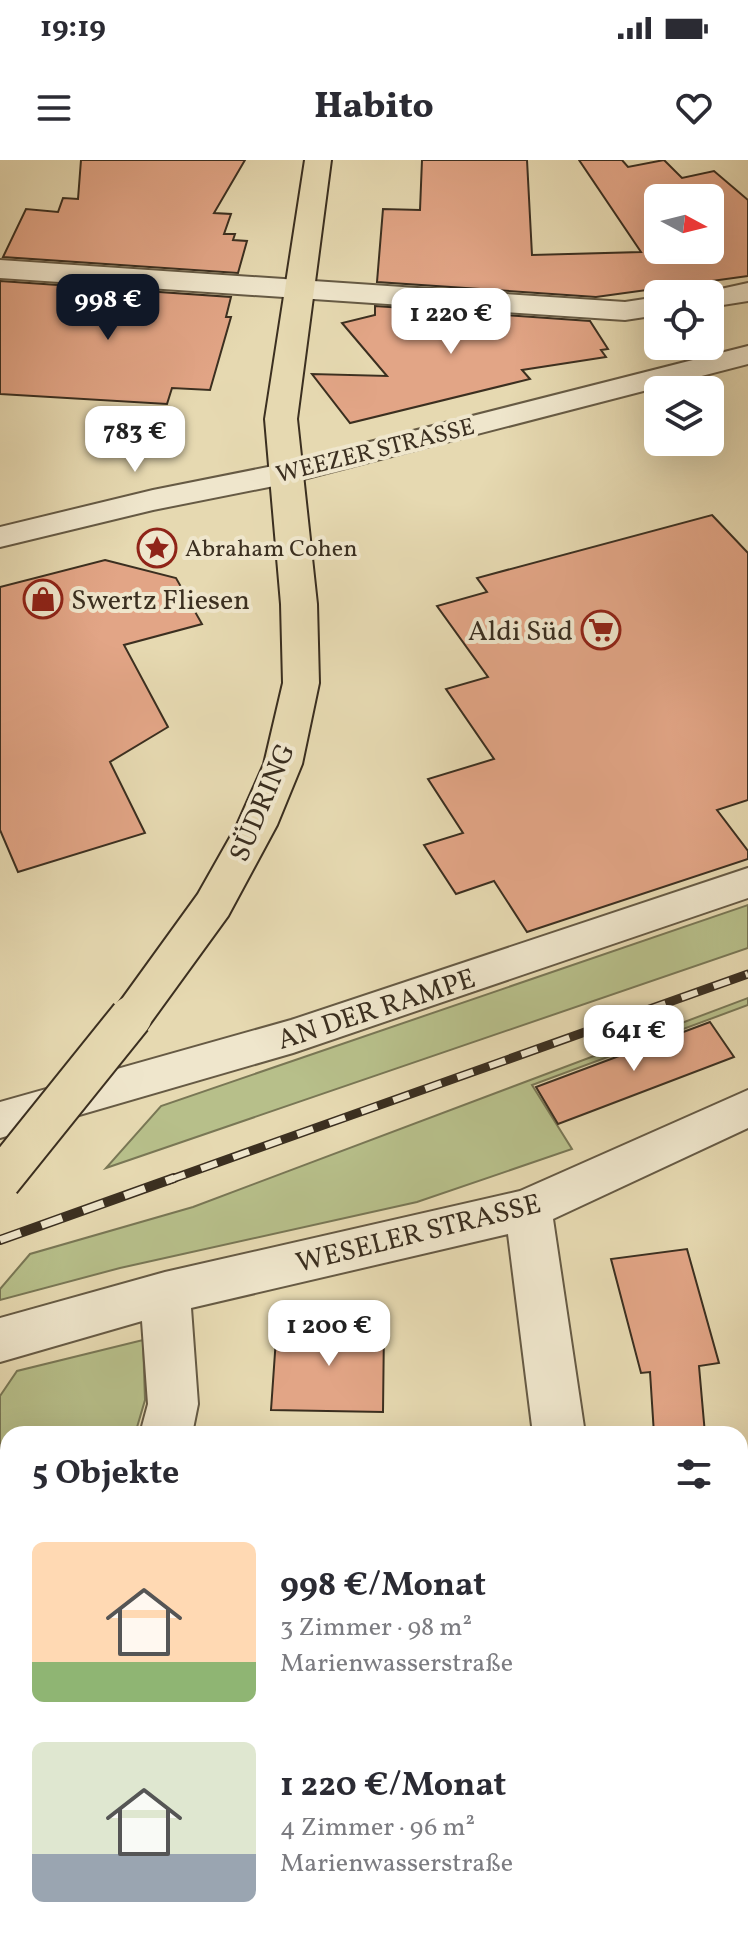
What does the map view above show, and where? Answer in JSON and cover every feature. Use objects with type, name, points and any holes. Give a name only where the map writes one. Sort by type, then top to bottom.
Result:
[{"type":"main road","name":"SÜDRING","points":[[0,1180],[131,1017],[213,905],[257,825],[283,764],[301,683],[298,590],[284,474],[281,419],[318,160]]},
{"type":"street","points":[[0,269],[625,311],[644,308]]},
{"type":"street","points":[[724,296],[748,292]]},
{"type":"street","name":"WEEZER STRASSE","points":[[0,537],[153,500],[284,474],[748,355]]},
{"type":"street","name":"AN DER RAMPE","points":[[0,1120],[293,1036],[748,883]]},
{"type":"street","name":"WESELER STRASSE","points":[[0,1340],[165,1293],[528,1209],[748,1108]]},
{"type":"street","points":[[528,1209],[558,1426]]},
{"type":"street","points":[[165,1293],[173,1404],[168,1426]]},
{"type":"green space","points":[[748,905],[748,948],[106,1168],[161,1106]]},
{"type":"green space","points":[[748,998],[748,1005],[532,1085],[572,1149],[417,1202],[120,1268],[0,1300],[0,1289],[30,1254],[193,1207]]},
{"type":"green space","points":[[143,1340],[145,1400],[137,1426],[0,1426],[0,1396],[17,1371]]},
{"type":"building","points":[[81,160],[245,160],[214,213],[231,214],[224,234],[235,234],[233,240],[247,241],[238,273],[3,257],[26,209],[58,212],[63,198],[78,199]]},
{"type":"building","points":[[422,160],[527,160],[532,255],[641,252],[579,160],[622,160],[628,167],[664,160],[682,178],[714,171],[748,200],[748,276],[719,280],[644,280],[644,290],[596,297],[377,282],[383,209],[420,210]]},
{"type":"building","points":[[0,281],[231,297],[226,317],[231,317],[210,390],[172,388],[167,404],[0,394]]},
{"type":"building","points":[[375,306],[590,321],[608,349],[601,350],[606,357],[522,370],[530,379],[350,423],[312,374],[387,376],[342,323],[375,315]]},
{"type":"building","points":[[712,515],[748,553],[748,800],[717,810],[748,851],[748,859],[527,932],[494,881],[456,894],[424,845],[463,833],[428,779],[494,759],[446,689],[488,677],[437,606],[487,592],[477,578]]},
{"type":"building","points":[[105,560],[176,578],[202,624],[124,645],[168,727],[110,762],[145,833],[18,872],[0,830],[0,587]]},
{"type":"building","points":[[710,1022],[734,1057],[558,1124],[536,1087]]},
{"type":"building","points":[[687,1249],[719,1363],[699,1366],[704,1426],[653,1426],[650,1372],[641,1373],[611,1259]]},
{"type":"building","points":[[277,1324],[384,1326],[383,1412],[271,1410]]},
{"type":"railway","points":[[169,1180],[748,974]]},
{"type":"railway","points":[[0,1240],[174,1178]]},
{"type":"place","name":"Abraham Cohen","points":[[157,548]]},
{"type":"place","name":"Swertz Fliesen","points":[[43,599]]},
{"type":"place","name":"Aldi Süd","points":[[601,630]]}]
